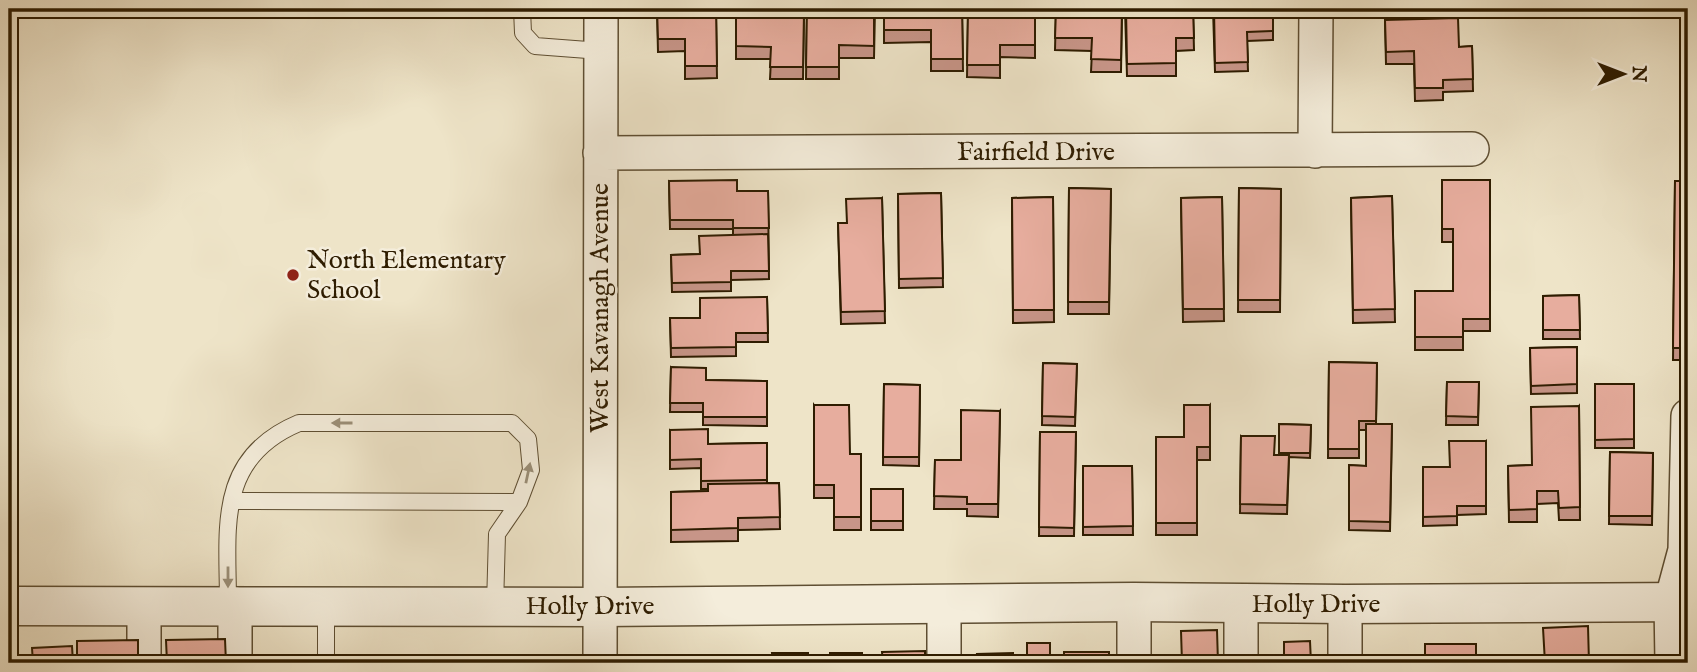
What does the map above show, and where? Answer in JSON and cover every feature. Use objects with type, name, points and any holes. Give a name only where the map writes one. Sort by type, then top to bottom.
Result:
[{"type":"street","name":"West Kavanagh Avenue","points":[[600,663],[601,9]]},
{"type":"street","points":[[1315,150],[1316,9]]},
{"type":"street","name":"Fairfield Drive","points":[[600,153],[1472,149]]},
{"type":"street","points":[[1672,663],[1685,550],[1688,416]]},
{"type":"street","points":[[1134,602],[1135,663]]},
{"type":"street","name":"Holly Drive","points":[[9,606],[232,604],[600,607],[1134,602],[1680,602]]},
{"type":"street","points":[[232,604],[235,663]]},
{"type":"street","points":[[944,604],[944,663]]},
{"type":"street","points":[[1241,604],[1241,663]]},
{"type":"street","points":[[1345,604],[1345,663]]},
{"type":"street","points":[[144,663],[145,606]]},
{"type":"lane","points":[[522,9],[523,33],[535,46],[601,51]]},
{"type":"lane","points":[[232,604],[228,516],[236,482],[254,451],[276,433],[299,424],[512,424],[528,439],[531,470],[519,502],[497,534],[495,606]]},
{"type":"lane","points":[[232,501],[519,502]]},
{"type":"lane","points":[[326,605],[326,663]]},
{"type":"building","points":[[657,9],[716,9],[717,66],[685,66],[685,39],[658,39]]},
{"type":"building","points":[[736,9],[780,9],[780,13],[804,13],[803,67],[770,67],[771,47],[736,46]]},
{"type":"building","points":[[807,9],[874,9],[874,46],[839,45],[839,67],[806,67]]},
{"type":"building","points":[[884,9],[962,9],[963,59],[931,59],[931,30],[884,30]]},
{"type":"building","points":[[992,9],[1035,9],[1035,45],[1000,45],[1000,65],[967,65],[968,13],[992,13]]},
{"type":"building","points":[[1056,9],[1122,9],[1121,60],[1091,59],[1092,38],[1055,38]]},
{"type":"building","points":[[1126,9],[1193,9],[1194,38],[1176,38],[1176,63],[1127,64]]},
{"type":"building","points":[[1214,9],[1273,9],[1273,31],[1247,32],[1248,62],[1215,63]]},
{"type":"building","points":[[1458,18],[1459,47],[1472,46],[1473,79],[1443,80],[1443,88],[1415,88],[1414,51],[1386,52],[1385,20]]},
{"type":"building","points":[[737,180],[737,191],[768,191],[769,228],[733,228],[733,220],[670,220],[669,181]]},
{"type":"building","points":[[1442,180],[1490,180],[1490,319],[1463,319],[1463,337],[1415,337],[1415,291],[1453,291],[1453,229],[1442,229]]},
{"type":"building","points":[[1675,181],[1688,181],[1688,348],[1673,348]]},
{"type":"building","points":[[1069,188],[1111,189],[1109,302],[1068,302]]},
{"type":"building","points":[[1239,188],[1281,189],[1280,300],[1238,300]]},
{"type":"building","points":[[941,193],[943,278],[899,279],[898,194]]},
{"type":"building","points":[[1392,196],[1395,309],[1353,310],[1351,198]]},
{"type":"building","points":[[1053,197],[1054,310],[1013,310],[1012,198]]},
{"type":"building","points":[[1222,197],[1224,309],[1183,309],[1181,198]]},
{"type":"building","points":[[882,198],[885,311],[841,312],[838,223],[847,223],[846,199]]},
{"type":"building","points":[[768,234],[769,271],[731,271],[731,282],[672,283],[671,255],[700,254],[699,236]]},
{"type":"building","points":[[1579,295],[1580,330],[1543,330],[1543,296]]},
{"type":"building","points":[[767,297],[768,333],[736,333],[736,347],[671,348],[670,318],[700,318],[700,298]]},
{"type":"building","points":[[1577,347],[1577,384],[1531,386],[1530,348]]},
{"type":"building","points":[[1329,362],[1377,363],[1376,421],[1359,421],[1359,449],[1328,449]]},
{"type":"building","points":[[1043,363],[1077,364],[1075,417],[1042,416]]},
{"type":"building","points":[[671,367],[706,368],[706,380],[767,381],[767,417],[703,417],[703,403],[670,403]]},
{"type":"building","points":[[1447,382],[1479,382],[1478,417],[1446,416]]},
{"type":"building","points":[[884,384],[920,385],[919,457],[883,457]]},
{"type":"building","points":[[1595,384],[1634,384],[1634,439],[1595,440]]},
{"type":"building","points":[[814,405],[849,405],[850,454],[861,454],[861,517],[834,517],[834,485],[814,485]]},
{"type":"building","points":[[1184,405],[1210,405],[1210,447],[1197,447],[1197,523],[1156,523],[1156,437],[1184,437]]},
{"type":"building","points":[[1579,406],[1580,507],[1559,508],[1558,491],[1537,491],[1537,509],[1509,510],[1508,466],[1532,465],[1531,407]]},
{"type":"building","points":[[961,410],[1000,411],[998,504],[967,504],[967,497],[934,496],[935,460],[961,460]]},
{"type":"building","points":[[1279,424],[1311,425],[1310,453],[1279,453]]},
{"type":"building","points":[[1366,424],[1392,424],[1390,522],[1349,521],[1349,465],[1366,466]]},
{"type":"building","points":[[708,429],[708,444],[767,443],[767,480],[701,481],[701,459],[670,460],[670,430]]},
{"type":"building","points":[[1040,432],[1076,432],[1074,528],[1039,527]]},
{"type":"building","points":[[1241,436],[1275,436],[1274,455],[1289,455],[1287,505],[1240,504]]},
{"type":"building","points":[[1449,441],[1486,441],[1486,506],[1457,506],[1457,516],[1423,517],[1423,467],[1450,467]]},
{"type":"building","points":[[1610,452],[1653,453],[1652,516],[1609,516]]},
{"type":"building","points":[[1083,466],[1132,466],[1133,526],[1083,527]]},
{"type":"building","points":[[779,483],[780,517],[738,518],[738,528],[671,530],[671,492],[708,491],[708,484]]},
{"type":"building","points":[[871,489],[903,489],[903,521],[871,521]]},
{"type":"building","points":[[1588,626],[1589,663],[1545,663],[1543,628]]},
{"type":"building","points":[[1217,630],[1218,663],[1182,663],[1181,631]]},
{"type":"building","points":[[225,639],[226,663],[167,663],[166,640]]},
{"type":"building","points":[[138,640],[138,663],[77,663],[77,641]]},
{"type":"building","points":[[1310,641],[1311,663],[1284,663],[1284,642]]},
{"type":"building","points":[[1027,643],[1050,643],[1050,663],[1027,663]]},
{"type":"building","points":[[1425,644],[1476,644],[1476,663],[1425,663]]},
{"type":"building","points":[[72,646],[73,663],[33,663],[32,648]]},
{"type":"building","points":[[925,651],[925,663],[883,663],[882,652]]},
{"type":"building","points":[[1064,652],[1109,652],[1109,663],[1064,663]]},
{"type":"building","points":[[772,653],[808,653],[808,663],[773,663]]},
{"type":"building","points":[[830,653],[862,653],[862,663],[830,663]]},
{"type":"building","points":[[1013,653],[1013,663],[978,663],[977,654]]},
{"type":"building","points":[[698,655],[698,663],[641,663],[641,657]]},
{"type":"building","points":[[724,656],[750,656],[750,663],[724,663]]},
{"type":"place","name":"North Elementary School","points":[[293,275]]}]
